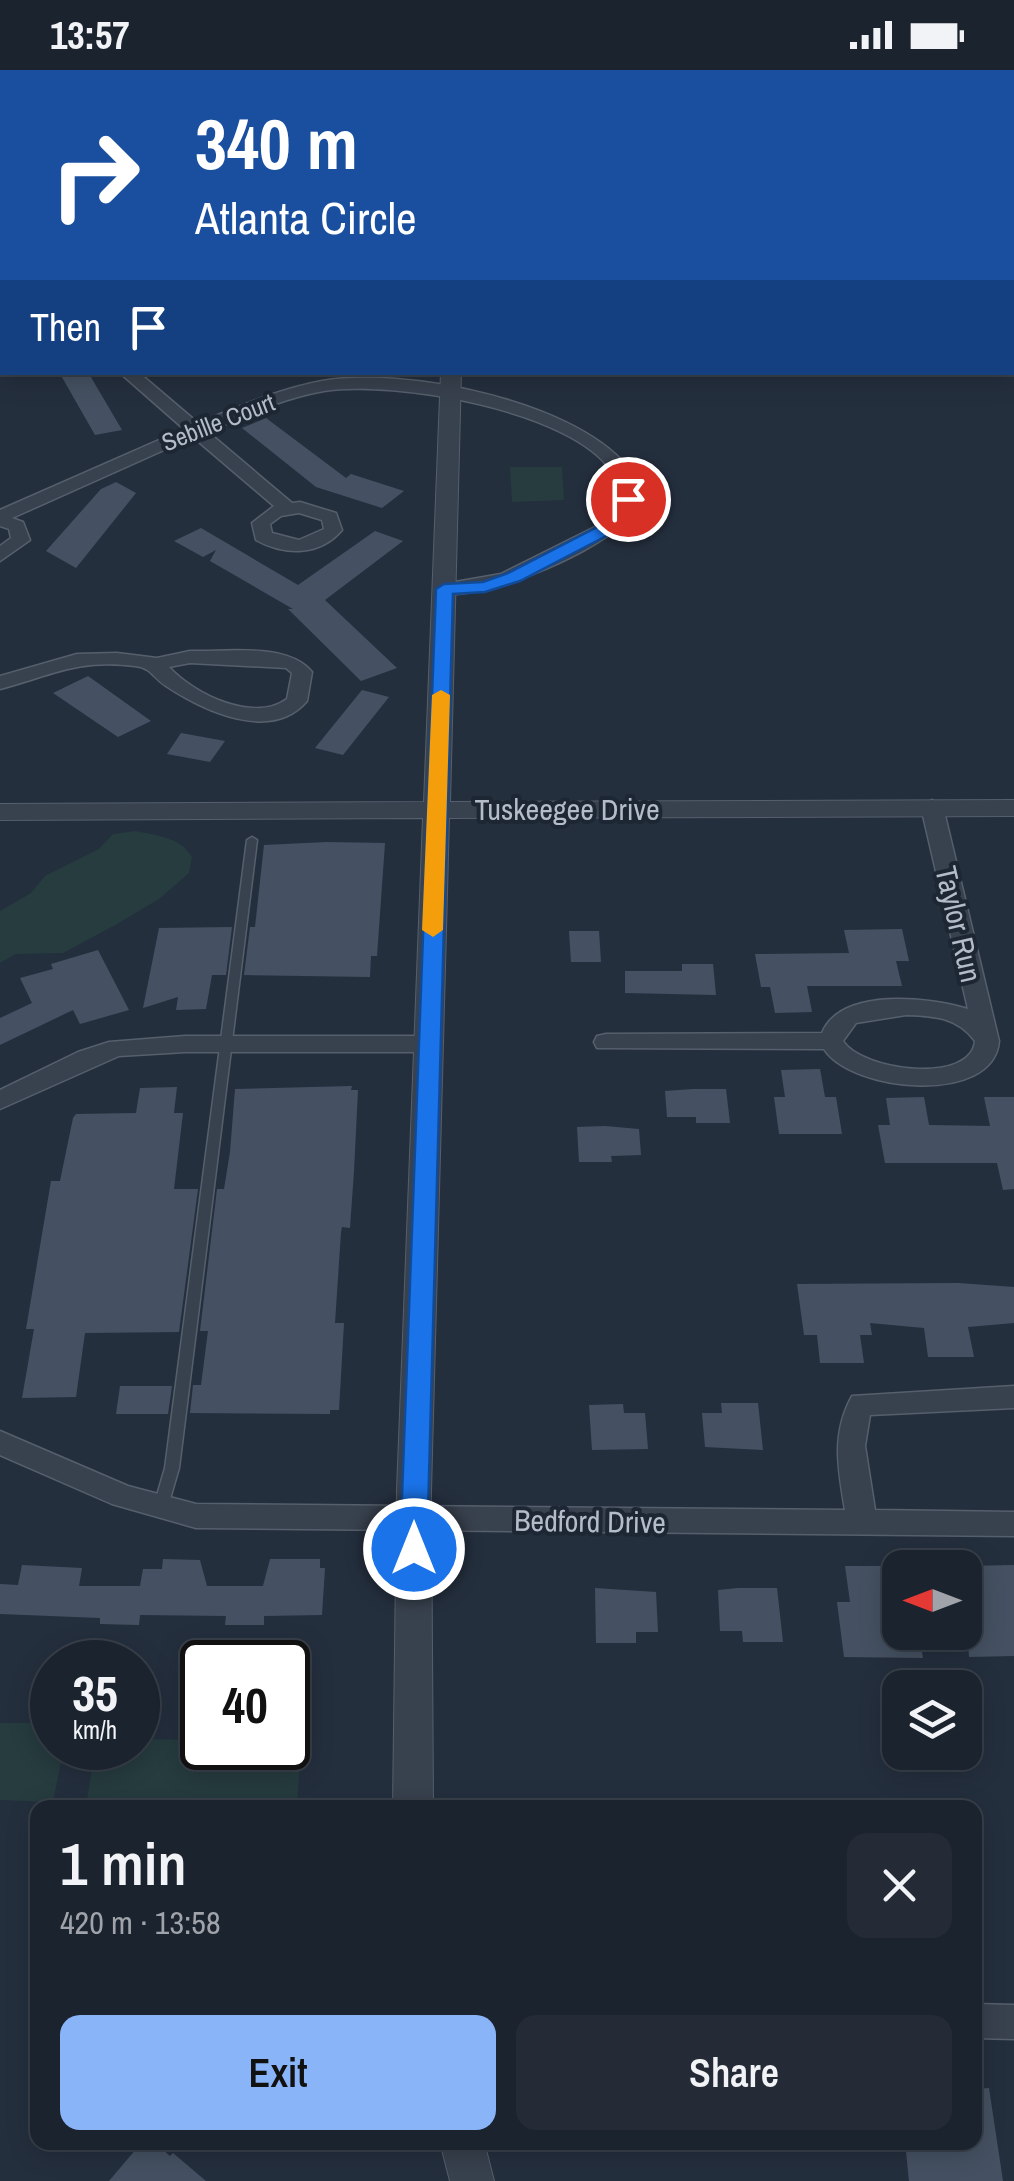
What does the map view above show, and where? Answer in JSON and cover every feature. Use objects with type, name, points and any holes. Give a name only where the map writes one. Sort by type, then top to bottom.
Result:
[{"type":"street","points":[[130,375],[287,508]]},
{"type":"street","name":"Sebille Court","points":[[0,518],[55,488],[194,431],[339,379],[421,386],[451,382],[596,446],[622,470],[628,489],[622,511],[604,530],[506,581],[472,589],[444,589]]},
{"type":"street","points":[[413,1800],[414,1519],[451,382]]},
{"type":"street","name":"Sebille Court","points":[[0,518],[22,532],[16,547],[0,555]]},
{"type":"street","points":[[0,684],[36,669],[88,658],[157,664],[190,657],[272,659],[293,664],[302,672],[297,701],[288,709],[248,716],[235,714],[167,678],[157,664]]},
{"type":"street","name":"Taylor Run","points":[[932,807],[987,1040]]},
{"type":"street","name":"Tuskeegee Drive","points":[[0,812],[1014,808]]},
{"type":"street","name":"Taylor Run","points":[[831,1041],[839,1020],[849,1014],[883,1009],[943,1010],[961,1015],[976,1024],[987,1040]]},
{"type":"street","points":[[606,1042],[831,1041],[839,1056],[863,1070],[942,1074],[974,1067],[987,1051],[987,1040]]},
{"type":"street","points":[[0,1100],[87,1058],[118,1048],[428,1044]]},
{"type":"street","points":[[862,1524],[850,1433],[852,1418],[862,1404],[1014,1398]]},
{"type":"street","name":"Bedford Drive","points":[[0,1442],[66,1474],[160,1509],[196,1516],[1014,1524]]},
{"type":"street","points":[[982,2021],[1014,2022]]},
{"type":"street","points":[[464,2150],[472,2181]]},
{"type":"lane","points":[[160,1509],[172,1468],[252,840]]},
{"type":"green space","points":[[510,467],[562,467],[564,500],[512,502]]},
{"type":"green space","points":[[136,831],[181,845],[192,857],[189,873],[159,899],[63,953],[16,954],[0,963],[0,911],[31,893],[45,876],[99,849],[113,834]]},
{"type":"green space","points":[[0,1723],[30,1723],[30,1770],[60,1770],[53,1800],[0,1800]]},
{"type":"green space","points":[[160,1739],[180,1740],[180,1770],[299,1770],[297,1800],[87,1800],[92,1770],[160,1770]]},
{"type":"building","points":[[61,375],[90,375],[122,430],[95,435]]},
{"type":"building","points":[[266,418],[346,478],[351,474],[404,491],[382,508],[316,487],[242,428]]},
{"type":"building","points":[[116,482],[136,493],[76,568],[46,551],[101,489]]},
{"type":"building","points":[[201,528],[298,585],[375,531],[403,541],[325,600],[397,668],[361,681],[288,609],[293,609],[210,561],[216,550],[203,557],[174,541]]},
{"type":"building","points":[[88,676],[151,721],[118,737],[53,693]]},
{"type":"building","points":[[362,690],[389,697],[343,755],[315,748]]},
{"type":"building","points":[[181,733],[225,741],[210,762],[167,754]]},
{"type":"building","points":[[385,843],[377,956],[371,956],[370,977],[244,975],[250,927],[255,927],[264,845]]},
{"type":"building","points":[[232,927],[226,975],[212,975],[206,1009],[176,1010],[178,997],[143,1008],[159,928]]},
{"type":"building","points":[[902,929],[909,961],[896,961],[902,986],[807,986],[812,1012],[775,1013],[770,987],[761,987],[755,954],[849,953],[844,930]]},
{"type":"building","points":[[569,931],[599,931],[601,962],[571,962]]},
{"type":"building","points":[[98,950],[129,1010],[80,1024],[73,1010],[0,1045],[0,1018],[32,1003],[20,978]]},
{"type":"building","points":[[682,964],[713,964],[716,995],[625,993],[625,971],[682,971]]},
{"type":"building","points":[[820,1069],[825,1097],[836,1097],[842,1134],[779,1134],[774,1097],[785,1097],[781,1070]]},
{"type":"building","points":[[352,1086],[351,1090],[358,1090],[350,1228],[342,1227],[341,1232],[335,1323],[344,1323],[339,1410],[330,1410],[330,1414],[190,1413],[193,1385],[201,1385],[208,1331],[200,1331],[217,1189],[224,1189],[230,1152],[235,1089]]},
{"type":"building","points":[[177,1087],[174,1113],[183,1113],[174,1189],[198,1189],[179,1332],[85,1333],[76,1397],[22,1398],[34,1329],[26,1329],[51,1181],[60,1181],[73,1118],[76,1114],[136,1113],[140,1088]]},
{"type":"building","points":[[726,1089],[730,1123],[696,1123],[696,1117],[667,1117],[665,1091]]},
{"type":"building","points":[[924,1097],[929,1125],[990,1126],[984,1097],[1014,1097],[1014,1189],[1003,1190],[997,1163],[885,1163],[878,1125],[890,1125],[886,1098]]},
{"type":"building","points":[[577,1127],[639,1129],[641,1155],[611,1156],[612,1162],[579,1162]]},
{"type":"building","points":[[958,1283],[1014,1287],[1014,1323],[968,1327],[974,1357],[928,1357],[924,1328],[870,1323],[872,1335],[860,1335],[864,1363],[820,1363],[817,1335],[804,1335],[797,1284]]},
{"type":"building","points":[[120,1386],[172,1386],[168,1414],[116,1414]]},
{"type":"building","points":[[721,1403],[758,1403],[763,1450],[705,1447],[702,1413],[722,1413]]},
{"type":"building","points":[[623,1404],[624,1413],[645,1413],[648,1449],[592,1450],[589,1405]]},
{"type":"building","points":[[163,1559],[200,1560],[207,1586],[263,1586],[270,1559],[320,1559],[320,1568],[325,1568],[322,1615],[264,1616],[264,1625],[225,1625],[226,1616],[140,1615],[139,1625],[100,1624],[100,1618],[0,1614],[0,1584],[18,1585],[22,1565],[82,1568],[79,1586],[140,1586],[143,1569],[162,1569]]},
{"type":"building","points":[[1014,1565],[1014,1656],[969,1657],[968,1650],[982,1650],[982,1566]]},
{"type":"building","points":[[845,1566],[882,1566],[882,1650],[922,1650],[923,1658],[844,1657],[837,1602],[850,1602]]},
{"type":"building","points":[[595,1588],[656,1592],[658,1632],[636,1632],[636,1643],[596,1643]]},
{"type":"building","points":[[777,1588],[783,1642],[743,1642],[742,1631],[720,1631],[718,1590]]},
{"type":"building","points":[[982,2088],[989,2088],[1003,2181],[909,2181],[906,2150],[982,2150]]},
{"type":"building","points":[[135,2150],[163,2150],[170,2156],[173,2153],[206,2181],[109,2181]]},
{"type":"slow traffic","points":[[433,930],[441,695]]},
{"type":"route","points":[[414,1549],[444,589],[485,587],[506,581],[604,530],[615,521],[628,499]]}]
